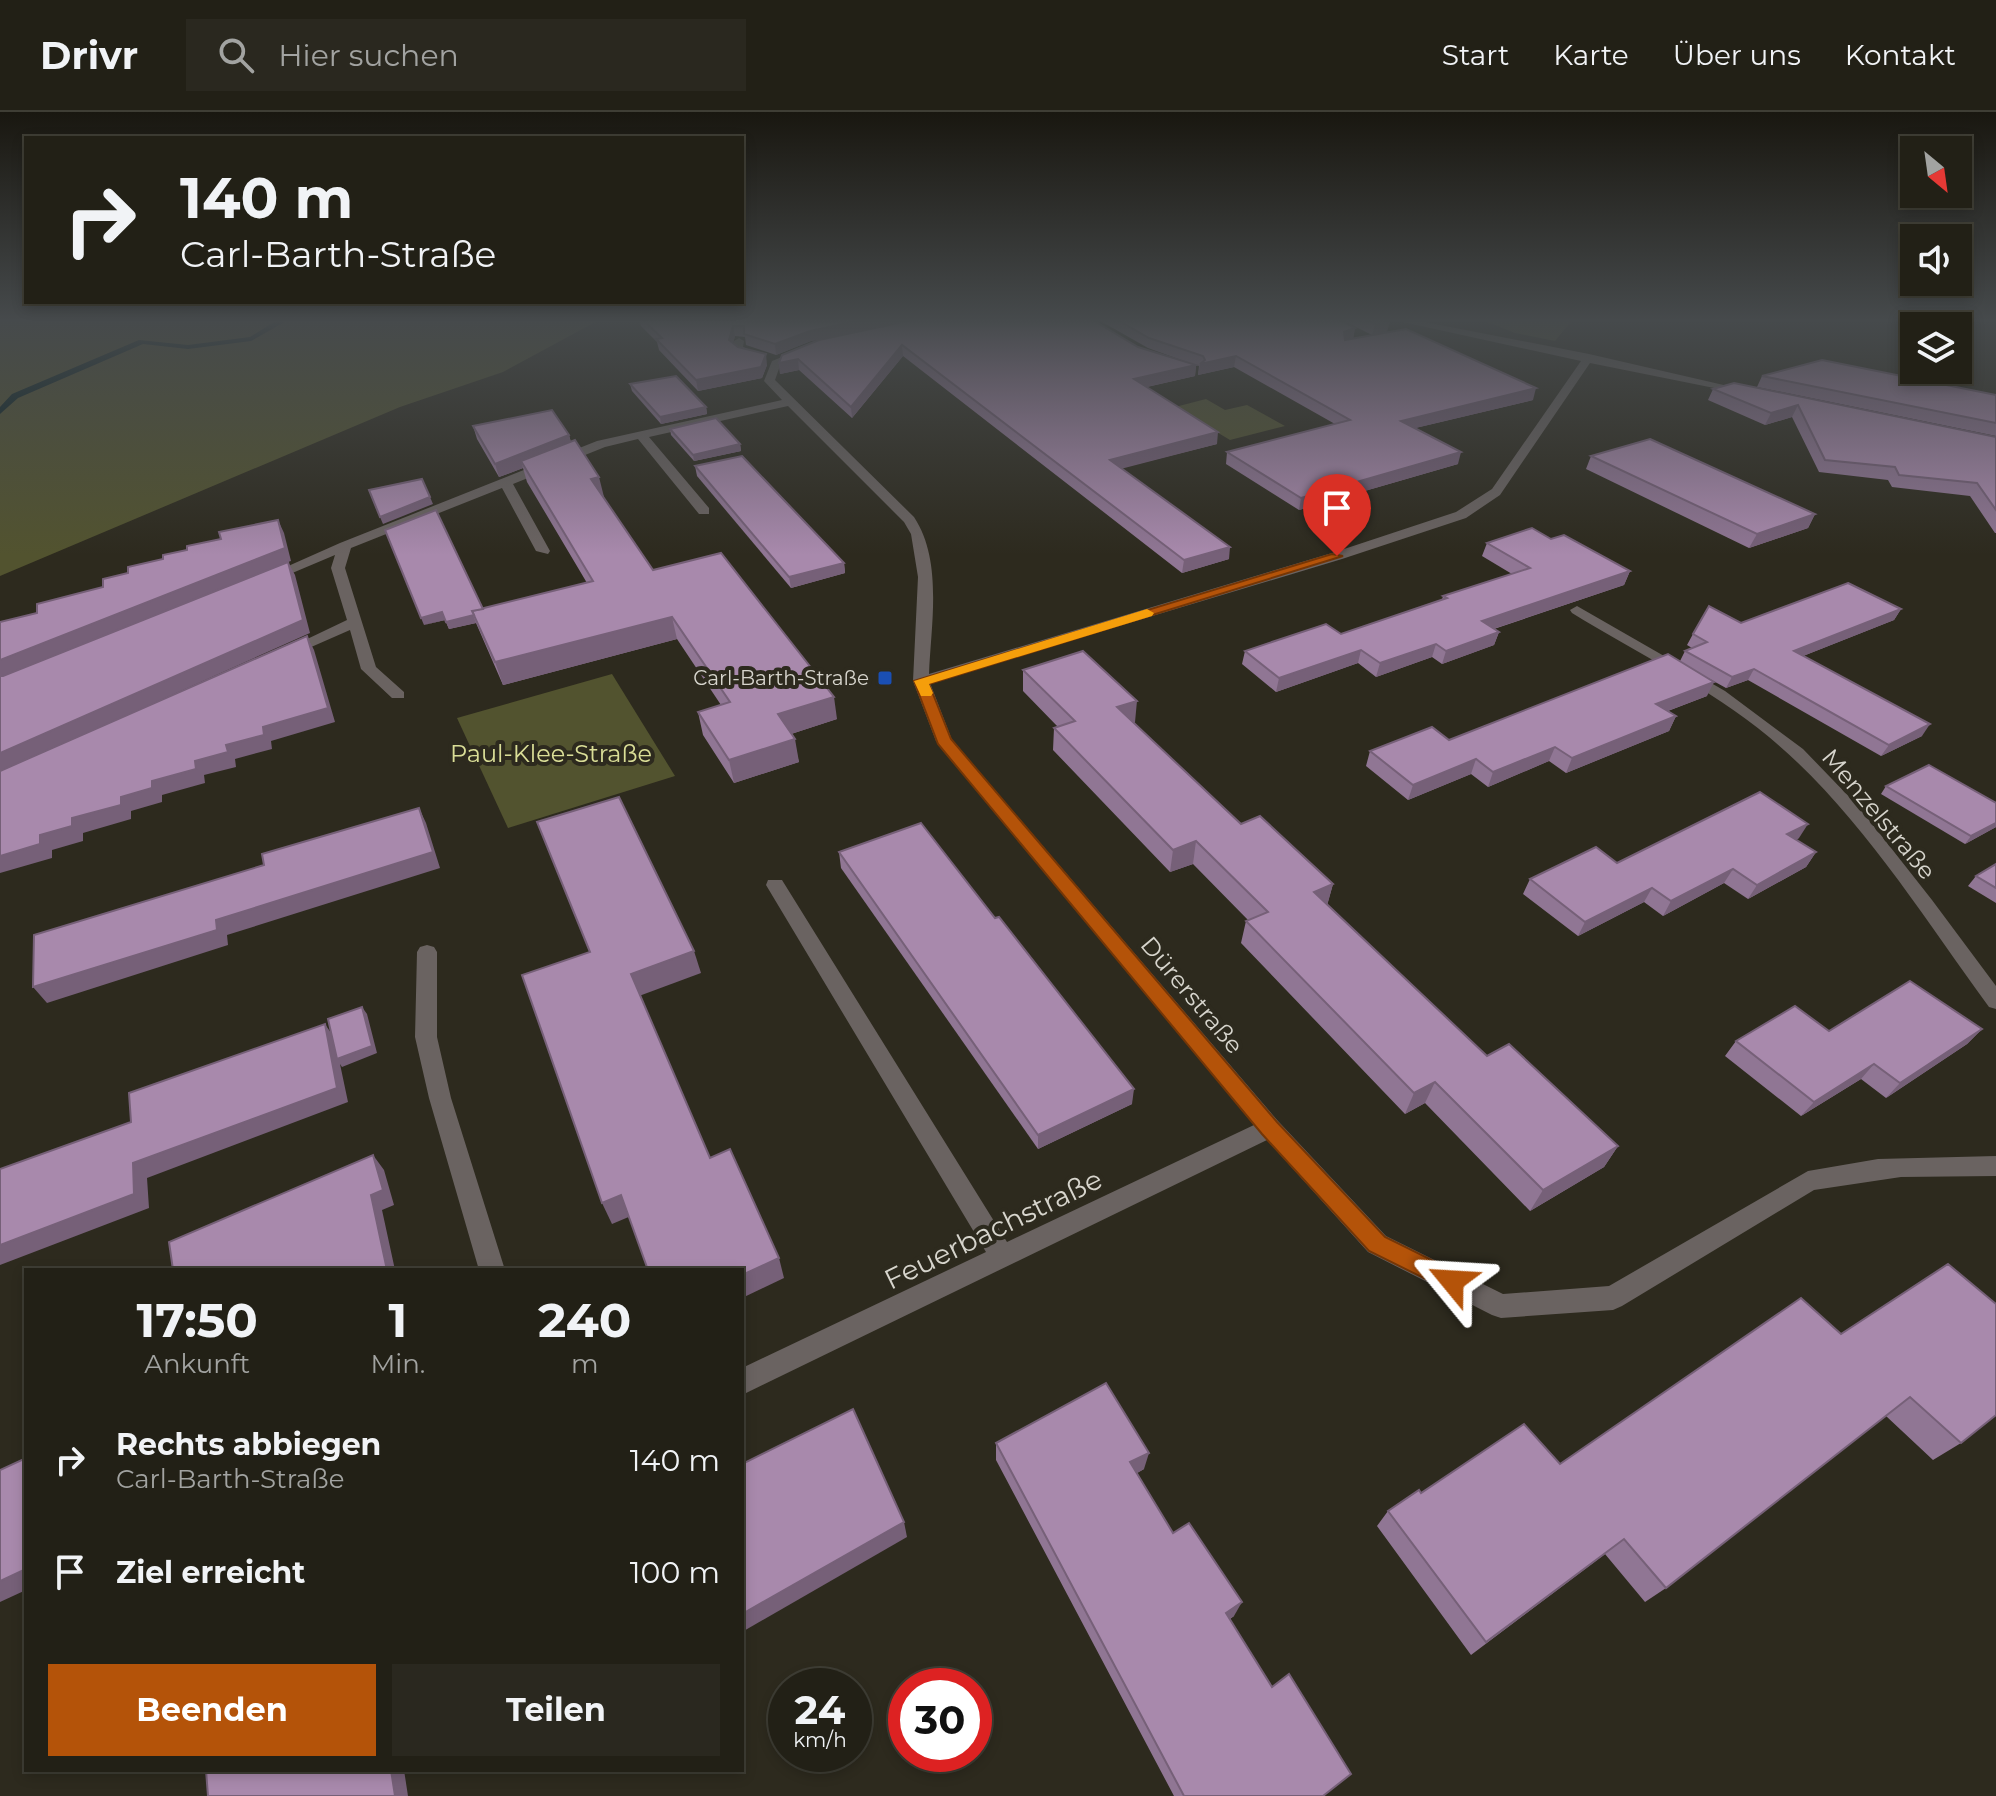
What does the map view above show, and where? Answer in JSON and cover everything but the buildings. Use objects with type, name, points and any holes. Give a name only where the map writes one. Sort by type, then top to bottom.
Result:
[{"type":"street","name":"Dürerstraße","points":[[785,398],[909,520],[918,534],[925,577],[921,681],[944,741],[1270,1128],[1377,1244],[1501,1306],[1613,1298],[1808,1181],[1843,1172],[1946,1165],[1996,1166]]},
{"type":"street","points":[[921,681],[1337,556],[1461,515],[1496,492],[1561,398]]},
{"type":"street","points":[[257,582],[601,444],[789,402]]},
{"type":"street","points":[[640,434],[704,511]]},
{"type":"street","points":[[506,483],[543,551]]},
{"type":"street","points":[[345,546],[338,568],[369,669],[398,695]]},
{"type":"street","name":"Menzelstraße","points":[[1577,610],[1746,712],[1796,752],[1843,801],[1996,1001]]},
{"type":"street","points":[[270,660],[355,622]]},
{"type":"street","points":[[775,885],[1003,1258]]},
{"type":"street","points":[[427,952],[426,1037],[440,1098],[491,1268]]},
{"type":"street","name":"Feuerbachstraße","points":[[744,1381],[1270,1128]]},
{"type":"green space","points":[[0,398],[428,398],[400,407],[0,576]]},
{"type":"green space","points":[[1206,399],[1225,410],[1247,405],[1285,426],[1230,440],[1175,407]]},
{"type":"green space","name":"Paul-Klee-Straße","points":[[612,674],[675,776],[508,828],[457,718]]},
{"type":"waterway","points":[[0,412],[14,398]]},
{"type":"slow traffic","points":[[926,693],[921,681],[1147,613]]},
{"type":"place","name":"Carl-Barth-Straße","points":[[885,678]]},
{"type":"route","points":[[1337,556],[921,681],[944,741],[1270,1128],[1377,1244],[1452,1281]]}]
